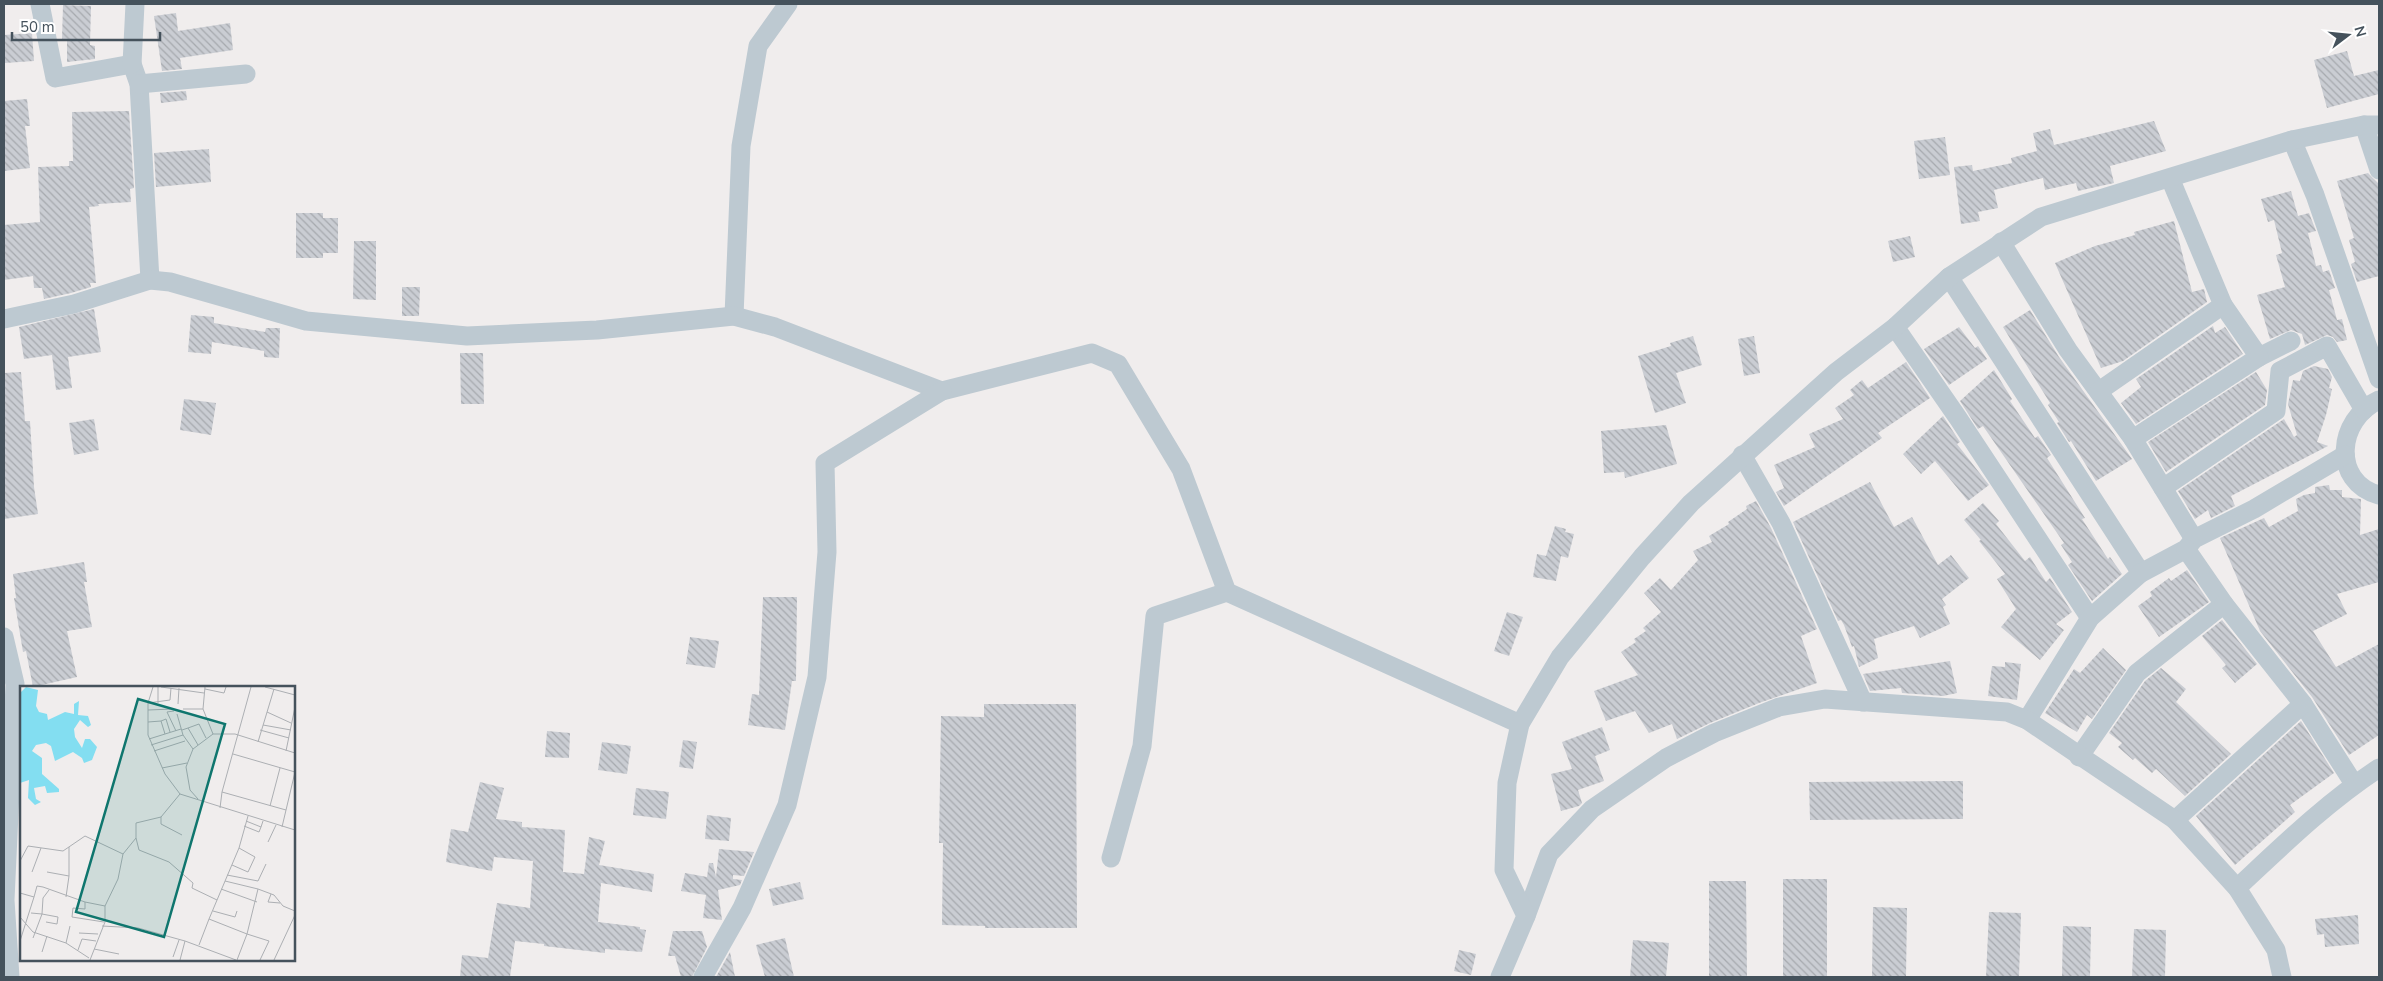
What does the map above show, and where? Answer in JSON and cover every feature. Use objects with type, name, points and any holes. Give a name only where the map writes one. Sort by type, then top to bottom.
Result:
[{"type":"street","points":[[40,4],[55,78],[132,64]]},
{"type":"street","points":[[135,4],[132,64],[139,84],[150,280]]},
{"type":"street","points":[[734,316],[741,146],[758,46],[788,4]]},
{"type":"street","points":[[139,84],[246,74]]},
{"type":"street","points":[[1526,916],[1504,870],[1507,783],[1520,724],[1560,657],[1642,557],[1691,503],[1836,372],[1894,327],[1949,277],[2041,217],[2292,140],[2372,125],[2379,170]]},
{"type":"street","points":[[2292,140],[2315,195],[2379,379]]},
{"type":"street","points":[[2170,178],[2223,305],[2259,357]]},
{"type":"street","points":[[2001,242],[2068,350],[2133,439],[2163,488],[2190,544],[2224,604],[2303,704],[2354,784]]},
{"type":"street","points":[[1949,277],[2141,573]]},
{"type":"street","points":[[4,320],[74,304],[150,280],[170,282],[306,321],[466,336],[597,330],[734,316],[775,327],[942,391]]},
{"type":"street","points":[[2099,391],[2223,305]]},
{"type":"street","points":[[1894,327],[1958,418],[2090,618]]},
{"type":"street","points":[[2133,439],[2259,357],[2291,341]]},
{"type":"street","points":[[2163,488],[2276,410],[2280,371],[2327,346],[2372,405],[2358,414],[2347,434],[2345,455],[2350,471],[2361,485],[2379,495]]},
{"type":"street","points":[[703,977],[742,908],[787,805],[816,677],[827,552],[825,463],[942,391],[1092,353],[1118,364],[1180,469],[1227,592]]},
{"type":"street","points":[[1742,455],[1780,523],[1863,702]]},
{"type":"street","points":[[2027,720],[2090,618],[2141,573],[2345,455]]},
{"type":"street","points":[[1111,858],[1142,746],[1155,616],[1227,592],[1520,724]]},
{"type":"street","points":[[2079,757],[2137,673],[2182,635],[2224,604]]},
{"type":"street","points":[[4,636],[15,684],[5,900],[10,977]]},
{"type":"street","points":[[1500,977],[1526,916],[1549,854],[1592,809],[1666,758],[1714,733],[1780,707],[1825,699],[2007,712],[2027,720],[2079,757],[2107,773],[2175,820],[2237,888],[2276,950],[2282,977]]},
{"type":"street","points":[[2175,820],[2303,704]]},
{"type":"street","points":[[2237,888],[2354,784],[2379,768]]},
{"type":"building","points":[[63,5],[91,6],[90,45],[95,46],[95,59],[67,62],[67,39],[62,39]]},
{"type":"building","points":[[176,13],[178,31],[230,23],[233,50],[180,58],[182,69],[162,71],[154,16]]},
{"type":"building","points":[[32,33],[34,61],[5,63],[4,35]]},
{"type":"building","points":[[2347,51],[2354,76],[2379,70],[2379,94],[2327,108],[2314,60]]},
{"type":"building","points":[[186,91],[187,100],[161,103],[160,93]]},
{"type":"building","points":[[27,99],[30,126],[25,126],[30,168],[4,171],[4,101]]},
{"type":"building","points":[[129,111],[134,188],[130,189],[131,202],[98,204],[99,206],[89,207],[96,283],[90,283],[91,287],[44,299],[42,288],[34,288],[33,276],[4,280],[4,225],[40,222],[38,167],[69,166],[69,161],[73,161],[72,112]]},
{"type":"building","points":[[2154,121],[2166,151],[2110,166],[2114,183],[2078,191],[2076,183],[2045,190],[2043,178],[1994,190],[1998,208],[1978,212],[1980,221],[1961,224],[1954,167],[1972,165],[1973,171],[2012,163],[2011,158],[2037,151],[2033,133],[2050,129],[2054,145]]},
{"type":"building","points":[[1945,137],[1950,175],[1919,179],[1914,141]]},
{"type":"building","points":[[209,149],[211,182],[156,187],[154,153]]},
{"type":"building","points":[[2368,173],[2379,184],[2379,276],[2357,282],[2351,264],[2355,262],[2349,240],[2354,238],[2337,181]]},
{"type":"building","points":[[2291,191],[2298,216],[2309,213],[2316,231],[2308,233],[2316,266],[2321,265],[2323,272],[2329,270],[2335,288],[2329,290],[2337,320],[2342,319],[2347,340],[2337,342],[2333,337],[2327,335],[2305,345],[2302,334],[2291,330],[2270,339],[2257,295],[2285,287],[2276,255],[2282,253],[2274,220],[2268,222],[2261,199]]},
{"type":"building","points":[[296,213],[323,213],[323,218],[338,218],[338,253],[323,253],[323,258],[296,258]]},
{"type":"building","points":[[2174,221],[2192,292],[2204,289],[2207,302],[2123,361],[2101,368],[2055,263],[2095,246],[2135,235],[2134,232]]},
{"type":"building","points":[[1910,236],[1915,257],[1893,262],[1888,241]]},
{"type":"building","points":[[354,241],[376,241],[376,300],[353,299]]},
{"type":"building","points":[[402,287],[420,287],[419,316],[402,316]]},
{"type":"building","points":[[94,309],[101,352],[68,357],[72,388],[56,390],[52,355],[24,359],[19,327]]},
{"type":"building","points":[[2030,310],[2059,357],[2132,459],[2096,481],[2071,441],[2069,442],[2057,423],[2059,422],[2048,405],[2050,403],[2003,327]]},
{"type":"building","points":[[191,315],[214,317],[214,323],[265,332],[266,328],[280,328],[279,358],[264,357],[264,351],[212,342],[211,354],[188,352]]},
{"type":"building","points":[[2213,326],[2215,333],[2225,327],[2243,354],[2136,424],[2121,403],[2141,387],[2136,379]]},
{"type":"building","points":[[1959,327],[1975,348],[1978,346],[1987,359],[1949,385],[1924,349]]},
{"type":"building","points":[[1693,336],[1702,365],[1676,373],[1686,403],[1655,413],[1638,356],[1671,346],[1670,343]]},
{"type":"building","points":[[1754,336],[1760,373],[1744,376],[1738,339]]},
{"type":"building","points":[[460,353],[483,353],[484,404],[461,404]]},
{"type":"building","points":[[1906,362],[1930,398],[1878,433],[1882,438],[1784,506],[1776,492],[1784,488],[1774,465],[1815,447],[1809,434],[1843,419],[1835,408],[1854,395],[1850,390],[1862,380],[1868,388]]},
{"type":"building","points":[[2314,366],[2328,369],[2332,377],[2329,388],[2332,389],[2326,415],[2317,442],[2328,446],[2231,496],[2235,506],[2211,518],[2208,510],[2195,519],[2178,491],[2284,419],[2294,437],[2297,435],[2288,404],[2293,380],[2300,381],[2303,371]]},
{"type":"building","points":[[1994,370],[2012,399],[2010,401],[2035,438],[2038,436],[2051,455],[2047,458],[2085,518],[2082,519],[2108,559],[2110,557],[2122,574],[2092,601],[2068,565],[2072,562],[2061,545],[2064,543],[1983,426],[1978,429],[1960,401]]},
{"type":"building","points":[[21,372],[25,421],[30,421],[34,487],[38,514],[4,519],[4,373]]},
{"type":"building","points":[[2256,372],[2267,390],[2265,405],[2166,472],[2148,442]]},
{"type":"building","points":[[184,399],[216,403],[211,435],[180,430]]},
{"type":"building","points":[[1943,416],[1960,442],[1957,444],[1989,485],[1968,501],[1935,461],[1921,474],[1903,454]]},
{"type":"building","points":[[94,419],[99,450],[74,455],[69,423]]},
{"type":"building","points":[[1666,425],[1677,464],[1625,478],[1624,472],[1604,473],[1601,431]]},
{"type":"building","points":[[1870,482],[1894,527],[1912,517],[1938,565],[1951,555],[1969,578],[1942,599],[1946,605],[1943,607],[1950,624],[1920,638],[1914,626],[1874,639],[1878,658],[1859,667],[1854,646],[1852,647],[1841,620],[1838,621],[1793,522]]},
{"type":"building","points":[[2329,485],[2330,490],[2342,490],[2342,497],[2361,499],[2360,535],[2379,529],[2379,582],[2337,594],[2347,614],[2313,631],[2336,667],[2379,644],[2379,735],[2349,755],[2312,697],[2260,631],[2220,538],[2264,518],[2269,527],[2298,511],[2296,499],[2315,493],[2315,487]]},
{"type":"building","points":[[1756,501],[1771,528],[1817,629],[1801,636],[1817,683],[1759,703],[1677,739],[1672,724],[1649,733],[1635,711],[1606,721],[1594,691],[1638,675],[1621,652],[1636,642],[1634,639],[1646,631],[1643,628],[1661,612],[1644,593],[1660,578],[1671,590],[1698,560],[1693,551],[1712,542],[1709,536],[1729,524],[1728,522],[1747,509],[1746,506]]},
{"type":"building","points":[[1983,503],[1999,521],[1996,524],[2025,561],[2030,557],[2046,582],[2050,578],[2072,612],[2056,624],[2064,630],[2040,660],[2001,627],[2016,609],[1997,579],[2005,574],[1964,520]]},
{"type":"building","points":[[1555,526],[1566,529],[1565,532],[1574,534],[1568,558],[1561,556],[1556,581],[1533,577],[1537,554],[1546,556]]},
{"type":"building","points":[[84,562],[87,582],[84,582],[92,627],[67,631],[77,677],[33,686],[26,651],[23,652],[14,598],[16,598],[13,574]]},
{"type":"building","points":[[2187,570],[2209,602],[2159,637],[2138,606],[2152,596],[2150,592],[2169,578],[2171,581]]},
{"type":"building","points":[[763,597],[797,597],[796,681],[792,681],[785,730],[748,725],[752,694],[759,695]]},
{"type":"building","points":[[1507,612],[1523,617],[1509,656],[1494,651]]},
{"type":"building","points":[[2222,620],[2257,664],[2235,683],[2222,668],[2226,665],[2202,636]]},
{"type":"building","points":[[690,637],[719,641],[715,668],[686,664]]},
{"type":"building","points":[[2103,648],[2126,670],[2092,719],[2087,715],[2077,732],[2045,713],[2074,669],[2080,673]]},
{"type":"building","points":[[1950,661],[1957,693],[1943,696],[1902,693],[1901,688],[1870,691],[1863,674]]},
{"type":"building","points":[[2005,662],[2021,664],[2017,700],[1988,696],[1992,666],[2005,667]]},
{"type":"building","points":[[2161,668],[2186,689],[2176,702],[2231,754],[2185,796],[2156,769],[2152,773],[2135,758],[2133,760],[2118,747],[2122,743],[2109,733],[2145,681]]},
{"type":"building","points":[[984,704],[1076,704],[1077,928],[985,928],[985,926],[942,925],[943,843],[939,843],[941,716],[984,717]]},
{"type":"building","points":[[2301,721],[2334,773],[2290,805],[2295,812],[2235,865],[2196,816]]},
{"type":"building","points":[[1602,727],[1610,750],[1595,756],[1604,781],[1578,790],[1582,803],[1579,806],[1561,811],[1551,774],[1572,769],[1562,742]]},
{"type":"building","points":[[547,731],[570,733],[569,758],[545,757]]},
{"type":"building","points":[[683,740],[697,742],[693,769],[679,767]]},
{"type":"building","points":[[602,742],[631,746],[627,774],[598,770]]},
{"type":"building","points":[[1963,781],[1963,819],[1810,820],[1809,782]]},
{"type":"building","points":[[480,782],[504,788],[496,819],[522,822],[522,827],[565,830],[563,872],[584,874],[589,837],[605,841],[599,865],[654,874],[652,892],[601,883],[598,922],[640,927],[640,929],[646,930],[642,952],[605,949],[605,953],[515,941],[510,977],[460,977],[462,955],[488,958],[497,903],[530,908],[533,861],[494,857],[492,871],[446,862],[451,829],[468,832]]},
{"type":"building","points":[[636,788],[669,792],[666,819],[633,815]]},
{"type":"building","points":[[707,815],[731,818],[729,841],[705,839]]},
{"type":"building","points":[[719,849],[754,852],[744,876],[733,875],[733,879],[742,880],[740,885],[718,890],[722,920],[703,918],[706,895],[681,891],[685,873],[707,877],[709,863],[713,863],[716,877]]},
{"type":"building","points":[[1783,879],[1827,879],[1827,977],[1783,977]]},
{"type":"building","points":[[1709,881],[1746,881],[1747,977],[1709,977]]},
{"type":"building","points":[[800,882],[804,899],[773,906],[769,889]]},
{"type":"building","points":[[1873,907],[1907,908],[1906,977],[1872,977]]},
{"type":"building","points":[[1989,912],[2021,913],[2019,977],[1986,977]]},
{"type":"building","points":[[2358,915],[2359,944],[2325,947],[2324,934],[2317,935],[2315,919]]},
{"type":"building","points":[[2063,926],[2091,927],[2090,977],[2062,977]]},
{"type":"building","points":[[2134,929],[2166,930],[2165,977],[2132,977]]},
{"type":"building","points":[[673,931],[702,931],[707,947],[692,977],[681,977],[675,956],[668,956]]},
{"type":"building","points":[[785,938],[794,977],[765,977],[756,945]]},
{"type":"building","points":[[1633,940],[1669,943],[1666,977],[1630,977]]},
{"type":"building","points":[[1459,950],[1476,954],[1471,975],[1454,971]]},
{"type":"building","points":[[730,952],[735,977],[716,977]]}]
